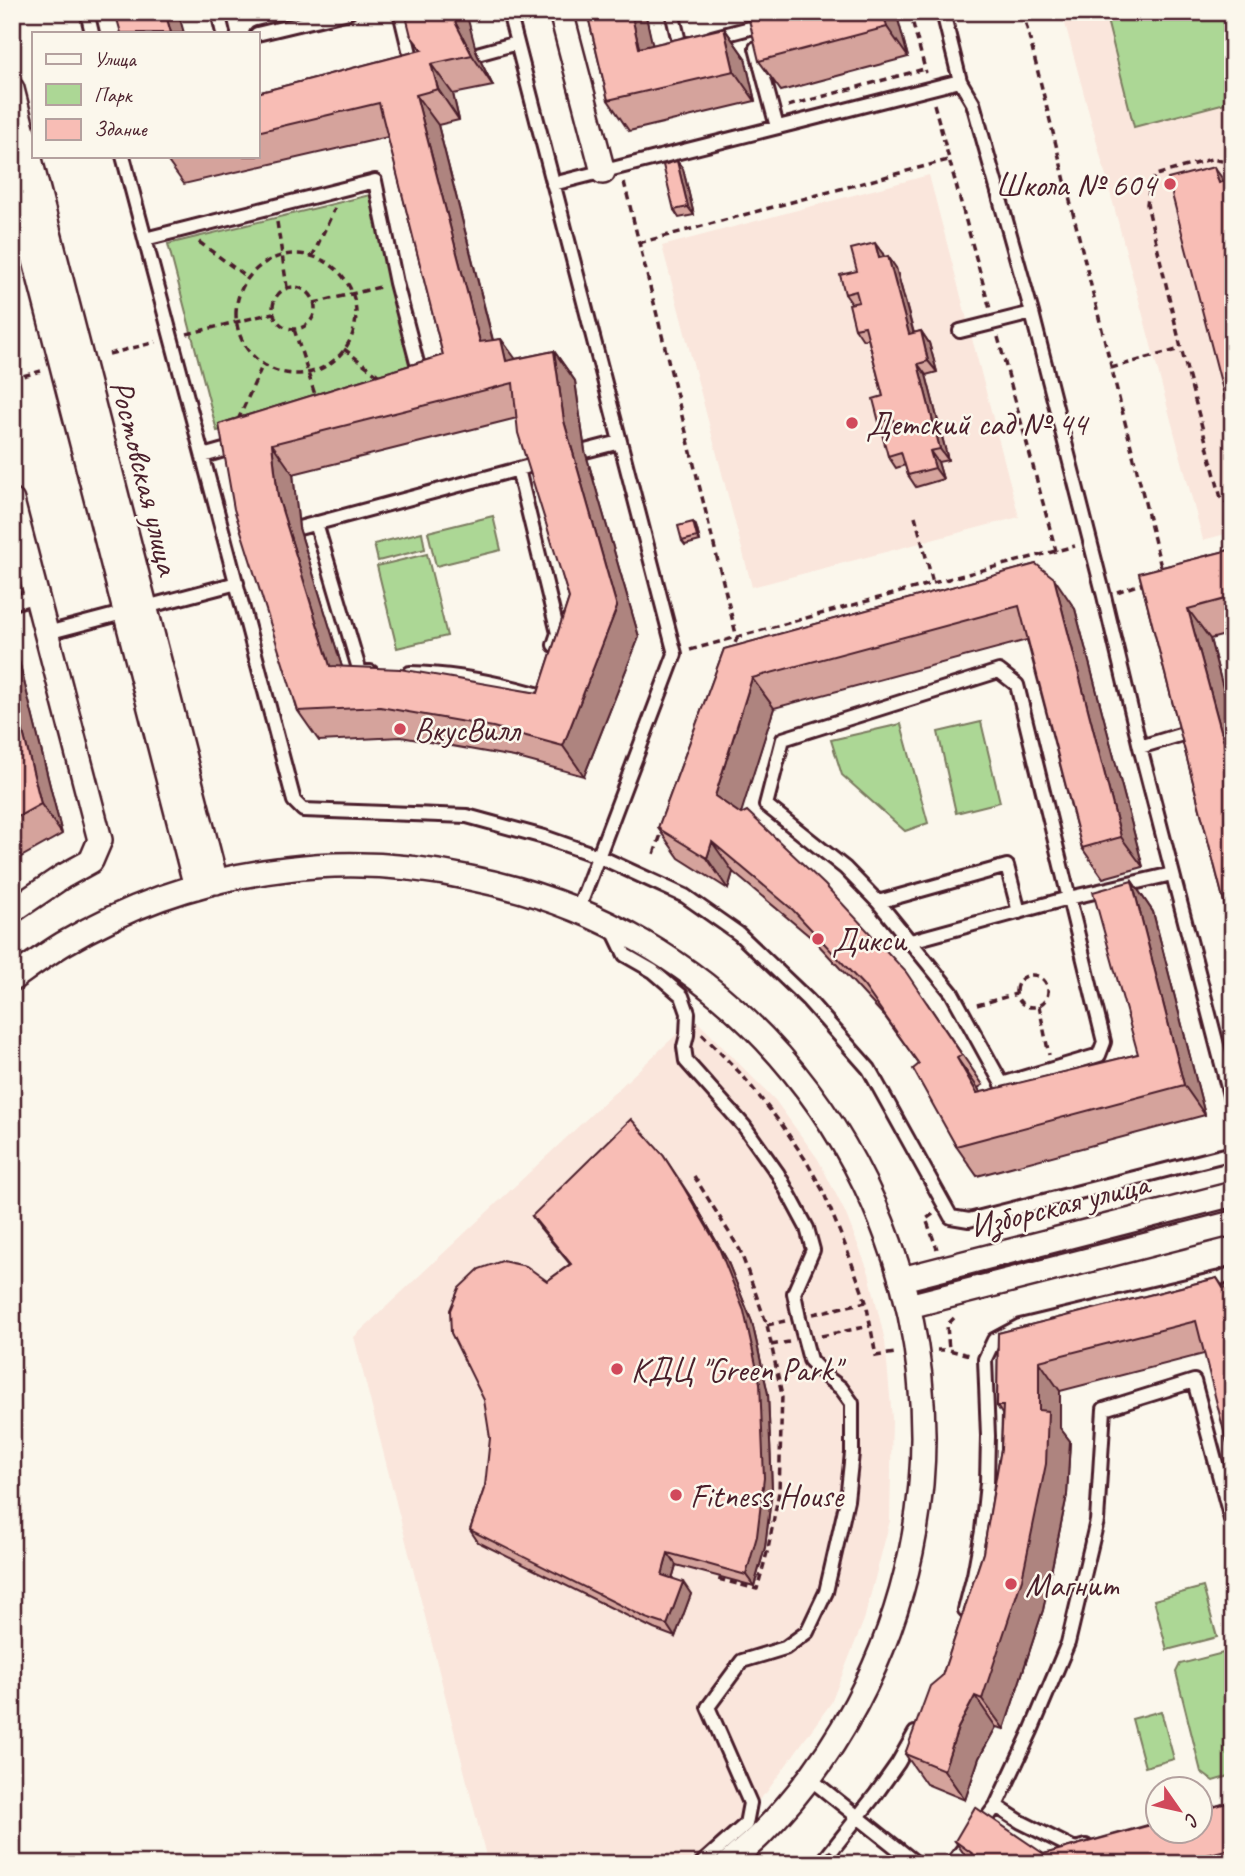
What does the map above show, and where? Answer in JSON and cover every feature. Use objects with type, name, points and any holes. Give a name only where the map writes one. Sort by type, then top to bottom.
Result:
[{"type":"street","points":[[561,12],[611,169]]},
{"type":"street","name":"Ростовская улица","points":[[12,89],[135,610]]},
{"type":"street","name":"Ростовская улица","points":[[12,171],[135,610],[206,884]]},
{"type":"street","points":[[12,501],[100,840],[91,861],[12,911]]},
{"type":"street","points":[[12,979],[63,944],[128,911],[206,884],[287,869],[349,865],[436,870],[508,886],[578,911],[659,953],[708,988],[747,1021],[814,1097],[866,1184],[886,1231],[909,1306],[921,1375],[924,1446],[919,1517],[904,1587],[880,1655],[849,1719],[809,1778],[761,1834],[728,1864]]},
{"type":"street","name":"Изборская улица","points":[[902,1279],[1233,1194]]},
{"type":"street","name":"Изборская улица","points":[[909,1306],[1233,1223]]},
{"type":"lane","points":[[87,12],[92,32]]},
{"type":"lane","points":[[218,12],[223,32]]},
{"type":"lane","points":[[259,34],[349,12]]},
{"type":"lane","points":[[400,12],[413,71]]},
{"type":"lane","points":[[509,12],[675,654],[578,911]]},
{"type":"lane","points":[[671,12],[680,46],[775,21]]},
{"type":"lane","points":[[943,12],[960,80],[973,103],[1032,313],[1233,1107]]},
{"type":"lane","points":[[751,27],[777,128]]},
{"type":"lane","points":[[477,54],[517,43]]},
{"type":"lane","points":[[553,184],[960,80]]},
{"type":"lane","points":[[124,158],[203,457],[232,545],[237,583],[294,801],[303,810],[467,816],[544,837],[598,856],[685,895],[738,934],[808,1000],[869,1069],[951,1217],[969,1220],[1233,1153]]},
{"type":"lane","points":[[145,239],[375,181],[396,283],[424,390]]},
{"type":"lane","points":[[960,331],[1032,313]]},
{"type":"lane","points":[[585,451],[620,442]]},
{"type":"lane","points":[[203,457],[249,443]]},
{"type":"lane","points":[[299,528],[540,464]]},
{"type":"lane","points":[[518,469],[558,633],[550,657]]},
{"type":"lane","points":[[316,523],[360,672],[434,674],[502,684],[538,694],[542,682]]},
{"type":"lane","points":[[47,633],[237,583]]},
{"type":"lane","points":[[12,603],[37,596]]},
{"type":"lane","points":[[999,671],[1017,685],[1104,1042],[1099,1055],[1002,1084],[952,993],[878,902],[845,868],[766,804],[783,739],[999,671]]},
{"type":"lane","points":[[1140,747],[1193,731]]},
{"type":"lane","points":[[878,902],[1007,866],[1019,912]]},
{"type":"lane","points":[[911,941],[1069,898],[1172,874]]},
{"type":"lane","points":[[612,927],[625,955],[653,971],[681,996],[688,1013],[684,1047],[686,1061],[744,1126],[778,1174],[807,1228],[813,1250],[794,1293],[799,1318],[810,1360],[841,1388],[852,1403],[852,1453],[847,1500],[826,1592],[807,1632],[785,1648],[742,1661],[708,1707],[750,1803],[746,1824],[701,1864]]},
{"type":"lane","points":[[962,1623],[974,1574],[988,1483],[985,1359],[994,1340],[1020,1325],[1233,1273]]},
{"type":"lane","points":[[952,1864],[996,1806],[1068,1643],[1097,1521],[1104,1409],[1194,1381],[1233,1527]]},
{"type":"lane","points":[[821,1864],[898,1763],[922,1720]]},
{"type":"lane","points":[[809,1778],[917,1864]]},
{"type":"lane","points":[[996,1806],[1021,1822],[1075,1849],[1097,1843]]},
{"type":"path","points":[[910,12],[930,88]]},
{"type":"path","points":[[1023,12],[1163,577]]},
{"type":"path","points":[[1233,166],[1212,159],[1156,175],[1150,186],[1147,204],[1181,348],[1221,498],[1233,508]]},
{"type":"path","points":[[639,243],[950,160]]},
{"type":"path","points":[[611,169],[639,243],[737,638],[732,650]]},
{"type":"path","points":[[312,257],[344,189]]},
{"type":"path","points":[[274,206],[287,288]]},
{"type":"path","points":[[182,229],[248,278]]},
{"type":"path","points":[[300,254],[312,257],[332,266],[345,279],[353,295],[356,314],[352,334],[344,349],[327,365],[309,373],[288,374],[269,368],[252,356],[241,339],[236,322],[237,302],[248,278],[266,261],[282,255],[300,254]]},
{"type":"path","points":[[314,303],[396,283]]},
{"type":"path","points":[[287,288],[306,290],[314,303],[312,320],[295,330],[278,323],[273,313],[276,296],[287,288]]},
{"type":"path","points":[[109,354],[273,313]]},
{"type":"path","points":[[295,330],[319,408]]},
{"type":"path","points":[[1111,368],[1181,348]]},
{"type":"path","points":[[344,349],[385,380]]},
{"type":"path","points":[[224,450],[263,364]]},
{"type":"path","points":[[12,379],[43,371]]},
{"type":"path","points":[[915,516],[933,583]]},
{"type":"path","points":[[675,654],[1090,541]]},
{"type":"path","points":[[1104,596],[1151,581]]},
{"type":"path","points":[[654,854],[663,828]]},
{"type":"path","points":[[1029,975],[1037,975],[1044,980],[1048,992],[1039,1006],[1026,1006],[1019,1002],[1016,994],[1016,986],[1021,979],[1029,975]]},
{"type":"path","points":[[961,1009],[1016,994]]},
{"type":"path","points":[[1039,1006],[1052,1069]]},
{"type":"path","points":[[688,1022],[743,1076],[805,1159],[823,1191],[848,1250],[866,1302],[876,1356]]},
{"type":"path","points":[[694,1175],[740,1250],[767,1325],[782,1395],[779,1492],[757,1589],[718,1579]]},
{"type":"path","points":[[944,1252],[937,1249],[926,1219],[946,1206]]},
{"type":"path","points":[[956,1315],[947,1325],[949,1350],[985,1359]]},
{"type":"shaded area","name":"Школа № 604","points":[[1062,12],[1233,12],[1233,532],[1203,540]]},
{"type":"shaded area","name":"Детский сад № 44","points":[[929,175],[1019,517],[752,587],[662,246]]},
{"type":"shaded area","points":[[694,1018],[775,1100],[818,1159],[845,1212],[869,1273],[885,1341],[892,1418],[890,1521],[864,1620],[831,1703],[766,1793],[709,1847],[684,1864],[488,1864],[354,1337]]},
{"type":"green space","points":[[1105,12],[1233,12],[1233,101],[1134,127]]},
{"type":"green space","points":[[370,195],[414,382],[217,431],[168,244]]},
{"type":"green space","points":[[493,516],[501,550],[436,566],[428,532]]},
{"type":"green space","points":[[422,532],[425,549],[378,561],[374,544]]},
{"type":"green space","points":[[427,554],[447,636],[397,648],[377,566]]},
{"type":"green space","points":[[981,722],[1000,802],[956,813],[938,732]]},
{"type":"green space","points":[[901,724],[928,823],[905,831],[842,775],[831,740]]},
{"type":"green space","points":[[1203,1587],[1217,1637],[1167,1650],[1154,1600]]},
{"type":"green space","points":[[1223,1653],[1233,1656],[1233,1775],[1214,1781],[1214,1774],[1201,1772],[1176,1672],[1180,1664]]},
{"type":"green space","points":[[1161,1711],[1174,1759],[1145,1767],[1132,1719]]},
{"type":"building","points":[[115,12],[165,12],[171,32],[121,32]]},
{"type":"building","points":[[405,12],[453,12],[456,24],[472,55],[431,64],[438,89],[416,95],[480,342],[501,339],[506,361],[554,351],[564,421],[617,607],[563,746],[493,727],[380,707],[298,711],[234,509],[219,424],[443,355],[379,103],[259,132],[259,92],[422,50],[411,36]],"holes":[[[513,383],[518,433],[569,598],[538,693],[400,669],[330,666],[278,497],[272,444]]]},
{"type":"building","points":[[587,12],[631,12],[639,48],[724,28],[734,71],[608,100]]},
{"type":"building","points":[[779,12],[883,12],[887,27],[759,61],[749,20]]},
{"type":"building","points":[[677,161],[688,207],[674,210],[663,165]]},
{"type":"building","points":[[1214,167],[1219,183],[1226,181],[1233,207],[1233,429],[1168,179]]},
{"type":"building","points":[[875,243],[879,258],[888,256],[909,334],[921,331],[928,361],[918,364],[940,449],[930,451],[935,468],[908,475],[901,452],[888,456],[882,434],[896,431],[893,419],[879,422],[873,399],[883,396],[865,326],[855,328],[849,304],[859,302],[856,291],[845,294],[840,275],[857,271],[851,249]]},
{"type":"building","points":[[693,522],[697,537],[682,541],[678,526]]},
{"type":"building","points":[[1233,549],[1233,597],[1188,609],[1233,775],[1233,937],[1139,573]]},
{"type":"building","points":[[1036,564],[1054,578],[1121,837],[1082,848],[1019,606],[752,678],[715,796],[741,814],[747,811],[825,885],[906,972],[962,1055],[957,1058],[977,1093],[1138,1054],[1093,892],[1132,881],[1184,1085],[956,1146],[913,1069],[919,1064],[864,986],[793,910],[712,842],[707,858],[658,828],[724,649]]},
{"type":"building","points":[[12,688],[41,804],[12,820]]},
{"type":"building","name":"КДЦ \"Green Park\"","points":[[631,1119],[663,1155],[719,1248],[744,1311],[760,1383],[764,1478],[757,1536],[746,1575],[668,1553],[662,1575],[683,1582],[667,1625],[646,1618],[470,1530],[485,1486],[490,1438],[484,1400],[451,1333],[450,1310],[459,1288],[479,1269],[502,1261],[526,1266],[547,1281],[571,1264],[532,1216]]},
{"type":"building","points":[[1217,1278],[1223,1288],[1233,1286],[1233,1467],[1196,1321],[1039,1361],[1039,1410],[1048,1411],[1046,1464],[1022,1579],[982,1699],[975,1696],[958,1728],[944,1770],[905,1754],[930,1686],[942,1676],[983,1553],[1001,1449],[1003,1406],[997,1406],[998,1333]]},
{"type":"building","points":[[1233,1801],[1233,1848],[1173,1864],[987,1864],[955,1841],[975,1807],[1044,1854],[1144,1827],[1144,1844],[1214,1844],[1214,1807]]},
{"type":"building","points":[[830,1851],[847,1864],[814,1864]]},
{"type":"place","name":"Школа № 604","points":[[1170,184]]},
{"type":"place","name":"Детский сад № 44","points":[[852,423]]},
{"type":"place","name":"ВкусВилл","points":[[400,729]]},
{"type":"place","name":"Дикси","points":[[818,939]]},
{"type":"place","name":"КДЦ \"Green Park\"","points":[[617,1369]]},
{"type":"place","name":"Fitness House","points":[[676,1495]]},
{"type":"place","name":"Магнит","points":[[1011,1584]]}]
